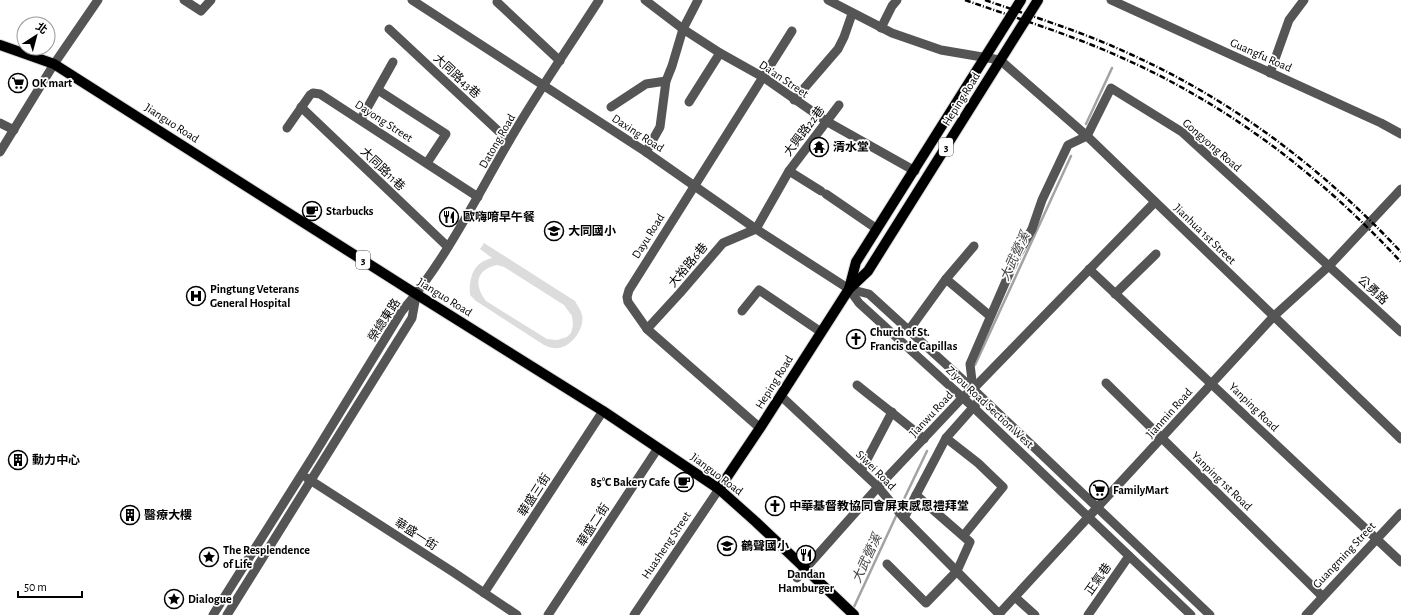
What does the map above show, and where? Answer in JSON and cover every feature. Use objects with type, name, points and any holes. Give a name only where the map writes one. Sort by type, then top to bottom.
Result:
[{"type":"main road","name":"Heping Road","points":[[849,289],[856,262],[1021,0]]},
{"type":"main road","name":"Heping Road","points":[[719,489],[781,396],[849,289],[868,271],[1038,0]]},
{"type":"main road","name":"Jianguo Road","points":[[0,45],[54,64],[603,411],[719,489],[805,568],[851,613]]},
{"type":"street","points":[[0,152],[54,64],[98,0]]},
{"type":"street","points":[[184,0],[201,11],[211,0]]},
{"type":"street","name":"Daxing Road","points":[[412,0],[646,152],[756,229],[849,289]]},
{"type":"street","name":"Datong Road","points":[[416,294],[448,247],[509,141],[599,0]]},
{"type":"street","name":"Da'an Street","points":[[645,0],[683,29],[720,53],[763,77],[826,121],[915,170]]},
{"type":"street","points":[[646,152],[660,127],[666,81],[683,29],[698,0]]},
{"type":"street","name":"Jianhua 1st Street","points":[[828,0],[852,14],[892,33],[941,50],[1000,60],[1087,136],[1401,439]]},
{"type":"street","points":[[881,28],[892,6],[897,0]]},
{"type":"street","name":"Guangfu Road","points":[[1111,0],[1126,3],[1270,73],[1381,123],[1401,134]]},
{"type":"street","points":[[1270,73],[1289,20],[1304,0]]},
{"type":"street","points":[[497,2],[560,61]]},
{"type":"street","points":[[794,100],[838,49],[852,14]]},
{"type":"street","name":"大同路43巷","points":[[389,28],[509,141]]},
{"type":"street","name":"Dayu Road","points":[[760,428],[647,329],[628,302],[627,297],[629,290],[792,31]]},
{"type":"street","points":[[689,102],[720,53]]},
{"type":"street","points":[[361,119],[394,62]]},
{"type":"street","points":[[611,107],[646,84],[666,81]]},
{"type":"street","name":"Gongyong Road","points":[[1087,136],[1111,88],[1182,132],[1329,266]]},
{"type":"street","points":[[378,90],[446,134],[427,163]]},
{"type":"street","name":"Dayong Street","points":[[287,128],[310,95],[314,93],[320,94],[361,119],[478,196]]},
{"type":"street","name":"大興路22巷","points":[[756,229],[789,171],[839,105]]},
{"type":"street","name":"大同路11巷","points":[[301,108],[448,247]]},
{"type":"street","points":[[0,122],[14,130]]},
{"type":"street","points":[[973,389],[970,364],[1015,260],[1032,229],[1042,200],[1068,145],[1087,136]]},
{"type":"street","name":"大興路22巷","points":[[789,171],[878,229]]},
{"type":"street","name":"Jianmin Road","points":[[999,615],[1274,316],[1329,266],[1401,189]]},
{"type":"street","name":"Jianwu Road","points":[[797,578],[878,487],[1155,202]]},
{"type":"street","name":"大裕路6巷","points":[[647,329],[723,243],[756,229]]},
{"type":"street","points":[[909,330],[946,279],[974,246]]},
{"type":"street","points":[[1116,294],[1156,254]]},
{"type":"street","name":"公勇路","points":[[1329,266],[1401,332]]},
{"type":"street","name":"Yanping Road","points":[[1089,269],[1401,562]]},
{"type":"street","points":[[946,279],[990,316]]},
{"type":"street","name":"Ziyou Road Section West","points":[[849,289],[869,294],[909,330],[1210,615]]},
{"type":"street","name":"Ziyou Road Section West","points":[[849,289],[859,303],[973,407],[1190,615]]},
{"type":"street","points":[[742,311],[759,290],[821,332]]},
{"type":"street","name":"榮總東路","points":[[213,615],[302,475],[402,311],[416,294]]},
{"type":"street","name":"榮總東路","points":[[227,615],[412,318],[416,294]]},
{"type":"street","name":"Yanping 1st Road","points":[[1106,383],[1322,596]]},
{"type":"street","points":[[857,385],[924,439]]},
{"type":"street","name":"Siwei Road","points":[[781,396],[878,487],[900,513],[999,615]]},
{"type":"street","points":[[900,513],[916,495],[946,438],[982,398]]},
{"type":"street","points":[[345,405],[354,411]]},
{"type":"street","name":"華盛三街","points":[[484,592],[603,411]]},
{"type":"street","points":[[861,471],[892,412]]},
{"type":"street","points":[[946,438],[978,463],[1003,487],[964,536]]},
{"type":"street","name":"華盛二街","points":[[548,615],[658,448]]},
{"type":"street","name":"華盛一街","points":[[302,475],[484,592],[517,615]]},
{"type":"street","name":"Huasheng Street","points":[[634,615],[719,489]]},
{"type":"street","points":[[887,564],[926,603],[957,571],[970,542],[916,495]]},
{"type":"street","name":"Guangming Street","points":[[1306,615],[1322,596],[1401,513]]},
{"type":"street","points":[[269,527],[278,533]]},
{"type":"street","name":"正氣巷","points":[[1088,615],[1129,556]]},
{"type":"street","points":[[1015,596],[1034,615]]},
{"type":"shaded area","points":[[484,243],[575,301],[580,309],[582,325],[573,340],[564,347],[553,348],[546,346],[476,301],[470,295],[473,272],[475,268],[483,261],[492,258],[480,249]],"holes":[[[497,265],[504,267],[564,305],[572,316],[573,325],[571,333],[567,337],[557,340],[547,339],[486,301],[478,284],[481,274],[484,270],[490,267]]]},
{"type":"waterway","name":"大武營溪","points":[[1086,124],[1112,68]]},
{"type":"waterway","name":"大武營溪","points":[[975,365],[1071,156]]},
{"type":"waterway","name":"大武營溪","points":[[904,499],[927,451]]},
{"type":"waterway","name":"大武營溪","points":[[853,609],[897,514]]},
{"type":"railway","points":[[965,0],[1047,28],[1107,51],[1166,79],[1203,100],[1274,147],[1308,173],[1340,201],[1401,262]]},
{"type":"railway","points":[[985,0],[1058,25],[1112,46],[1205,93],[1241,115],[1308,165],[1340,193],[1401,252]]},
{"type":"place","name":"OK mart","points":[[18,83]]},
{"type":"place","name":"清水堂","points":[[819,147]]},
{"type":"place","name":"Starbucks","points":[[312,211]]},
{"type":"place","name":"歐嗨唷早午餐","points":[[449,217]]},
{"type":"place","name":"大同國小","points":[[554,231]]},
{"type":"place","name":"Pingtung Veterans General Hospital","points":[[196,296]]},
{"type":"place","name":"Church of St. Francis de Capillas","points":[[856,339]]},
{"type":"place","name":"動力中心","points":[[18,460]]},
{"type":"place","name":"85°C Bakery Cafe","points":[[684,482]]},
{"type":"place","name":"FamilyMart","points":[[1099,490]]},
{"type":"place","name":"中華基督教協同會屏東感恩禮拜堂","points":[[775,506]]},
{"type":"place","name":"醫療大樓","points":[[130,515]]},
{"type":"place","name":"鶴聲國小","points":[[727,546]]},
{"type":"place","name":"Dandan Hamburger","points":[[806,555]]},
{"type":"place","name":"The Resplendence of Life","points":[[209,557]]},
{"type":"place","name":"Dialogue","points":[[174,599]]}]
